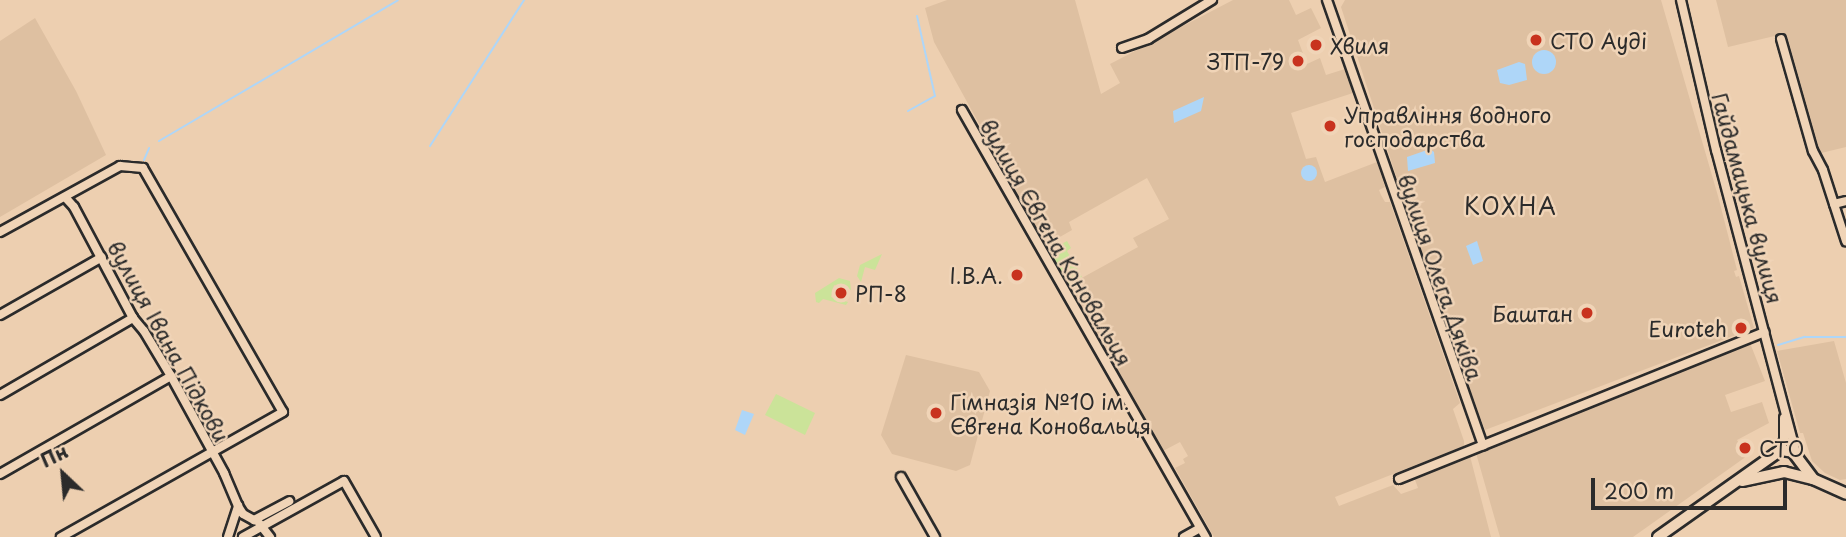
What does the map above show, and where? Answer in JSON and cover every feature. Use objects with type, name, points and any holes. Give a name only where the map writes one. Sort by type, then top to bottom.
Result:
[{"type":"street","points":[[1122,48],[1148,39],[1212,0]]},
{"type":"street","name":"вулиця Олега Дяківа","points":[[1327,0],[1483,445]]},
{"type":"street","name":"Гайдамацька вулиця","points":[[1681,0],[1716,150],[1797,457]]},
{"type":"street","points":[[1781,39],[1812,150],[1846,241]]},
{"type":"street","name":"вулиця Євгена Коновальця","points":[[962,110],[1206,537]]},
{"type":"street","points":[[0,232],[120,166],[143,168],[283,412],[61,537]]},
{"type":"street","name":"вулиця Івана Підкови","points":[[65,197],[74,207],[134,318],[171,376],[224,473],[238,506]]},
{"type":"street","points":[[1834,204],[1846,201]]},
{"type":"street","points":[[0,315],[102,257]]},
{"type":"street","points":[[0,395],[134,318]]},
{"type":"street","points":[[1399,479],[1765,332]]},
{"type":"street","points":[[0,474],[171,376]]},
{"type":"street","name":"Гайдамацька вулиця","points":[[1779,452],[1785,432],[1783,405]]},
{"type":"street","points":[[1658,537],[1732,483],[1787,449],[1797,457],[1813,479]]},
{"type":"street","points":[[1779,452],[1775,464],[1784,472],[1813,479],[1846,494]]},
{"type":"street","points":[[1732,483],[1784,472],[1796,467],[1797,457]]},
{"type":"street","points":[[901,477],[935,537]]},
{"type":"street","points":[[243,537],[344,481],[376,537]]},
{"type":"street","points":[[254,520],[289,501]]},
{"type":"street","points":[[238,506],[243,514],[263,526],[270,537]]},
{"type":"street","points":[[228,537],[238,506]]},
{"type":"street","points":[[1184,537],[1200,527]]},
{"type":"shaded area","points":[[947,0],[1075,0],[1101,94],[1120,83],[1110,64],[1233,0],[1289,0],[1296,15],[1311,8],[1321,28],[1298,40],[1307,64],[1320,58],[1326,75],[1345,69],[1353,93],[1291,113],[1306,159],[1316,157],[1325,182],[1377,162],[1385,187],[1379,190],[1385,202],[1390,202],[1460,403],[1453,409],[1464,441],[1464,446],[1335,497],[1339,506],[1393,485],[1401,494],[1418,488],[1414,477],[1470,456],[1491,537],[1214,537],[1175,468],[1185,463],[1183,459],[1188,456],[1180,442],[1163,451],[1069,285],[1138,247],[1133,238],[1169,219],[1147,178],[1069,222],[1072,230],[1046,245],[934,42],[925,8]]},
{"type":"shaded area","points":[[1345,0],[1661,0],[1718,196],[1737,270],[1734,271],[1736,277],[1739,276],[1754,328],[1485,430],[1415,245],[1418,243],[1341,7]]},
{"type":"shaded area","points":[[1716,0],[1846,0],[1846,147],[1817,154],[1783,34],[1728,47]]},
{"type":"shaded area","points":[[35,18],[76,91],[106,155],[0,217],[0,41]]},
{"type":"shaded area","points":[[1834,341],[1846,383],[1846,479],[1840,480],[1825,473],[1812,461],[1803,433],[1800,433],[1777,351]]},
{"type":"shaded area","points":[[1750,343],[1765,381],[1725,395],[1731,412],[1762,402],[1769,423],[1737,440],[1747,456],[1633,537],[1500,537],[1476,453]]},
{"type":"shaded area","name":"Гімназія №10 ім. Євгена Коновальця","points":[[906,355],[979,372],[990,391],[970,465],[956,471],[892,454],[881,435]]},
{"type":"green space","points":[[1067,241],[1071,248],[1067,251],[1082,277],[1069,284],[1049,251]]},
{"type":"green space","points":[[882,254],[875,270],[865,267],[861,282],[857,276],[860,265]]},
{"type":"green space","points":[[839,278],[850,281],[851,290],[834,285],[831,297],[848,302],[846,305],[823,299],[819,303],[816,302],[815,293]]},
{"type":"green space","points":[[776,394],[815,413],[805,435],[765,415]]},
{"type":"water","points":[[1544,50],[1553,53],[1556,62],[1553,71],[1544,74],[1535,71],[1532,62],[1535,53]]},
{"type":"water","points":[[1519,62],[1525,64],[1527,80],[1509,85],[1500,83],[1497,70]]},
{"type":"water","points":[[1204,97],[1201,111],[1174,123],[1173,111]]},
{"type":"water","points":[[1430,149],[1434,152],[1435,163],[1408,171],[1407,157]]},
{"type":"water","points":[[1309,165],[1317,173],[1309,181],[1301,173]]},
{"type":"water","points":[[1477,241],[1483,261],[1473,265],[1466,246]]},
{"type":"water","points":[[742,410],[754,414],[745,435],[735,430]]},
{"type":"waterway","points":[[159,141],[398,0]]},
{"type":"waterway","points":[[430,146],[524,0]]},
{"type":"waterway","points":[[908,111],[935,96],[917,16]]},
{"type":"waterway","points":[[144,160],[149,148]]},
{"type":"waterway","points":[[1778,345],[1805,337],[1846,337]]},
{"type":"place","name":"СТО Ауді","points":[[1536,40]]},
{"type":"place","name":"Хвиля","points":[[1316,45]]},
{"type":"place","name":"ЗТП-79","points":[[1298,61]]},
{"type":"place","name":"Управління водного господарства","points":[[1330,126]]},
{"type":"place","name":"І.В.А.","points":[[1017,275]]},
{"type":"place","name":"РП-8","points":[[841,293]]},
{"type":"place","name":"Баштан","points":[[1587,313]]},
{"type":"place","name":"Euroteh","points":[[1741,328]]},
{"type":"place","name":"Гімназія №10 ім. Євгена Коновальця","points":[[936,413]]},
{"type":"place","name":"СТО","points":[[1745,448]]},
{"type":"district","name":"КОХНА","points":[[1511,206]]}]
